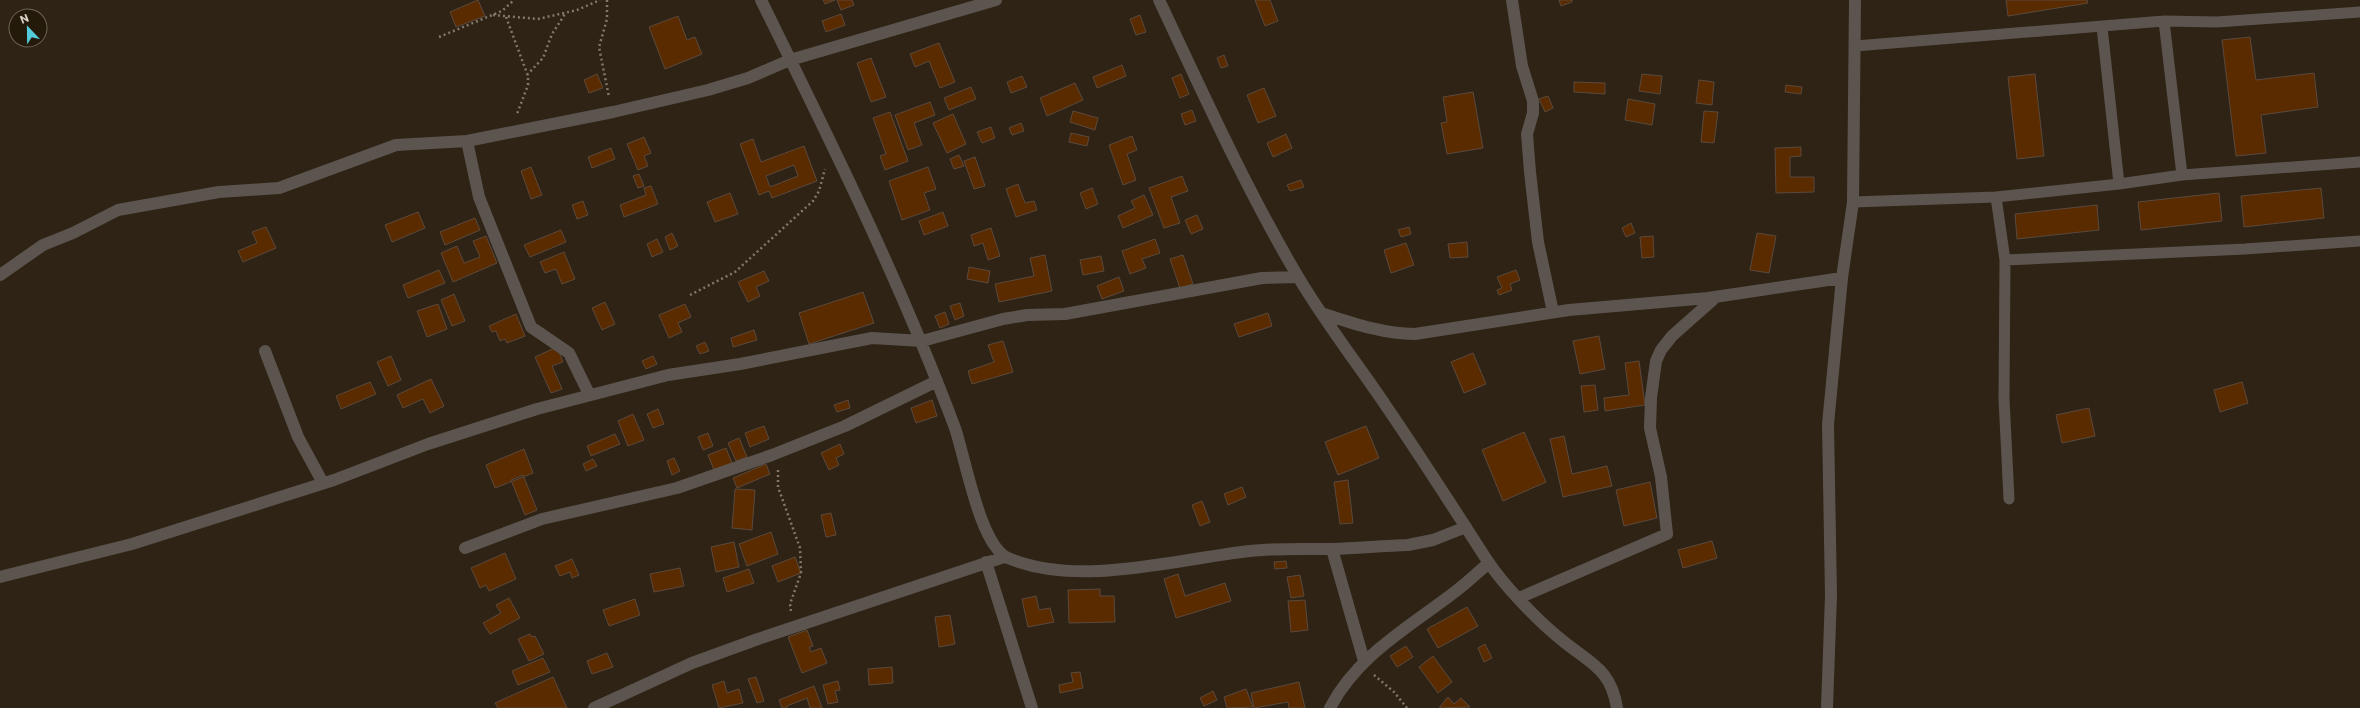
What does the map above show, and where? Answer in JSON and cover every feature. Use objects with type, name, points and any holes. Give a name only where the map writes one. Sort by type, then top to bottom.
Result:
[{"type":"street","points":[[761,0],[830,143],[922,341],[962,447],[981,519],[991,541],[1004,557],[1028,565],[1058,570],[1108,570],[1250,551],[1286,548],[1332,549],[1408,545],[1433,540],[1466,527]]},
{"type":"street","points":[[0,275],[43,245],[74,233],[118,210],[219,192],[279,188],[396,145],[467,141],[613,112],[708,90],[748,78],[790,60],[996,0]]},
{"type":"street","points":[[1159,0],[1253,194],[1298,277],[1489,563],[1519,598],[1563,641],[1595,663],[1608,678],[1615,695],[1617,708]]},
{"type":"street","points":[[1512,0],[1522,66],[1533,101],[1533,113],[1527,134],[1530,172],[1538,242],[1553,312]]},
{"type":"street","points":[[1827,708],[1831,595],[1828,424],[1842,278],[1853,202],[1855,0]]},
{"type":"street","points":[[467,141],[479,197],[530,327],[569,353],[589,394]]},
{"type":"street","points":[[0,577],[132,544],[323,483],[428,444],[589,394],[668,375],[740,364],[872,338],[922,341],[1003,319],[1027,315],[1065,314],[1262,278],[1298,277]]},
{"type":"street","points":[[1322,313],[1364,326],[1404,334],[1553,312],[1716,297],[1842,278]]},
{"type":"street","points":[[1519,598],[1668,534],[1661,477],[1650,428],[1651,398],[1656,361],[1661,350],[1672,336],[1716,297]]},
{"type":"street","points":[[265,351],[298,438],[323,483]]},
{"type":"street","points":[[465,548],[542,519],[677,488],[779,452],[845,426],[937,381]]},
{"type":"street","points":[[1332,549],[1364,662]]},
{"type":"street","points":[[594,708],[692,664],[795,626],[1004,557]]},
{"type":"street","points":[[986,562],[1032,708]]},
{"type":"street","points":[[1330,708],[1364,662],[1400,632],[1457,590],[1489,563]]},
{"type":"lane","points":[[1854,46],[2164,21],[2217,22],[2360,12]]},
{"type":"lane","points":[[2164,21],[2182,175]]},
{"type":"lane","points":[[2102,27],[2119,184]]},
{"type":"lane","points":[[1853,202],[1996,196],[2119,184],[2182,175],[2360,162]]},
{"type":"lane","points":[[1996,196],[2005,260],[2004,399],[2009,499]]},
{"type":"lane","points":[[2005,260],[2245,249],[2360,241]]},
{"type":"path","points":[[439,38],[502,11],[514,0]]},
{"type":"path","points":[[493,15],[538,19],[577,10],[600,0]]},
{"type":"path","points":[[607,0],[607,19],[600,40],[599,51],[613,112]]},
{"type":"path","points":[[527,75],[543,58],[552,34],[565,13]]},
{"type":"path","points":[[506,17],[527,75],[528,85],[509,133]]},
{"type":"path","points":[[690,295],[735,272],[813,201],[823,180],[830,143]]},
{"type":"path","points":[[779,452],[778,487],[800,548],[801,574],[790,604],[795,626]]},
{"type":"path","points":[[1364,662],[1374,675],[1394,692],[1407,708]]},
{"type":"building","points":[[478,0],[485,16],[456,27],[450,12]]},
{"type":"building","points":[[823,0],[835,0],[825,4]]},
{"type":"building","points":[[837,0],[852,0],[854,5],[841,10]]},
{"type":"building","points":[[1255,0],[1270,0],[1278,21],[1265,26]]},
{"type":"building","points":[[1559,0],[1572,0],[1572,2],[1561,6]]},
{"type":"building","points":[[2006,0],[2087,0],[2088,3],[2008,16]]},
{"type":"building","points":[[841,14],[845,25],[826,32],[822,21]]},
{"type":"building","points":[[1140,15],[1146,32],[1136,35],[1130,19]]},
{"type":"building","points":[[678,16],[687,40],[695,37],[702,54],[665,69],[649,27]]},
{"type":"building","points":[[2250,37],[2256,80],[2314,73],[2318,107],[2261,115],[2266,153],[2236,156],[2222,40]]},
{"type":"building","points":[[939,43],[955,82],[940,88],[929,61],[915,67],[910,54]]},
{"type":"building","points":[[1224,55],[1228,66],[1221,68],[1217,58]]},
{"type":"building","points":[[871,58],[886,97],[871,102],[857,63]]},
{"type":"building","points":[[1122,65],[1126,76],[1097,88],[1093,77]]},
{"type":"building","points":[[597,74],[603,88],[589,93],[584,80]]},
{"type":"building","points":[[1181,74],[1189,94],[1180,98],[1172,78]]},
{"type":"building","points":[[1642,74],[1662,76],[1660,94],[1639,91]]},
{"type":"building","points":[[2035,74],[2044,156],[2017,159],[2008,77]]},
{"type":"building","points":[[1022,76],[1027,87],[1011,93],[1007,82]]},
{"type":"building","points":[[1699,80],[1714,82],[1712,105],[1696,103]]},
{"type":"building","points":[[1574,82],[1605,83],[1605,94],[1574,92]]},
{"type":"building","points":[[1075,83],[1083,100],[1047,116],[1040,98]]},
{"type":"building","points":[[1786,85],[1802,87],[1801,94],[1785,92]]},
{"type":"building","points":[[971,87],[976,99],[949,110],[944,98]]},
{"type":"building","points":[[1264,88],[1276,116],[1258,123],[1247,95]]},
{"type":"building","points":[[1473,92],[1483,148],[1447,154],[1441,123],[1447,122],[1443,97]]},
{"type":"building","points":[[1548,96],[1553,108],[1545,112],[1539,99]]},
{"type":"building","points":[[1628,99],[1655,104],[1652,125],[1625,120]]},
{"type":"building","points":[[930,102],[935,115],[914,123],[922,145],[908,150],[895,115]]},
{"type":"building","points":[[1192,110],[1196,121],[1185,125],[1181,114]]},
{"type":"building","points":[[1073,111],[1098,118],[1095,130],[1070,122]]},
{"type":"building","points":[[1704,111],[1718,112],[1714,143],[1701,142]]},
{"type":"building","points":[[890,112],[908,161],[885,170],[880,156],[886,154],[873,118]]},
{"type":"building","points":[[953,114],[966,144],[947,153],[933,123]]},
{"type":"building","points":[[1021,123],[1024,131],[1012,135],[1009,128]]},
{"type":"building","points":[[991,127],[995,138],[982,143],[977,132]]},
{"type":"building","points":[[1071,133],[1089,137],[1087,146],[1069,142]]},
{"type":"building","points":[[1286,134],[1292,148],[1273,157],[1267,143]]},
{"type":"building","points":[[1132,136],[1137,150],[1127,154],[1136,180],[1123,185],[1109,145]]},
{"type":"building","points":[[644,137],[651,153],[644,156],[648,166],[638,170],[627,144]]},
{"type":"building","points":[[753,139],[761,162],[804,146],[817,181],[772,198],[769,191],[759,195],[740,144]],"holes":[[[794,165],[798,176],[770,187],[766,176]]]},
{"type":"building","points":[[1801,147],[1801,156],[1790,157],[1790,177],[1814,177],[1814,192],[1776,193],[1775,148]]},
{"type":"building","points":[[611,148],[615,159],[592,168],[588,157]]},
{"type":"building","points":[[959,155],[964,166],[954,169],[950,159]]},
{"type":"building","points":[[975,157],[985,186],[974,189],[964,161]]},
{"type":"building","points":[[531,167],[542,195],[531,199],[521,171]]},
{"type":"building","points":[[928,167],[936,189],[924,193],[930,210],[902,220],[889,181]]},
{"type":"building","points":[[639,174],[644,186],[638,188],[633,176]]},
{"type":"building","points":[[1182,176],[1188,191],[1171,197],[1180,223],[1164,228],[1149,188]]},
{"type":"building","points":[[1301,180],[1304,187],[1290,191],[1287,185]]},
{"type":"building","points":[[1018,184],[1025,203],[1034,201],[1037,210],[1016,217],[1006,189]]},
{"type":"building","points":[[651,186],[658,204],[624,217],[620,205],[646,195],[644,188]]},
{"type":"building","points":[[1092,188],[1098,204],[1086,209],[1080,193]]},
{"type":"building","points":[[2321,188],[2324,218],[2244,227],[2241,196]]},
{"type":"building","points":[[730,193],[738,214],[715,222],[707,202]]},
{"type":"building","points":[[2219,193],[2222,221],[2141,230],[2138,202]]},
{"type":"building","points":[[1144,195],[1153,215],[1123,228],[1118,216],[1135,208],[1131,201]]},
{"type":"building","points":[[583,201],[588,215],[577,219],[572,205]]},
{"type":"building","points":[[2097,205],[2099,230],[2017,239],[2015,214]]},
{"type":"building","points":[[418,212],[425,228],[392,242],[385,225]]},
{"type":"building","points":[[943,212],[948,226],[924,235],[919,221]]},
{"type":"building","points":[[1197,215],[1203,229],[1191,234],[1185,220]]},
{"type":"building","points":[[475,218],[480,230],[445,245],[440,232]]},
{"type":"building","points":[[1631,223],[1635,233],[1626,237],[1622,228]]},
{"type":"building","points":[[266,227],[276,248],[243,262],[238,251],[257,243],[252,232]]},
{"type":"building","points":[[1409,227],[1411,234],[1401,237],[1398,230]]},
{"type":"building","points":[[991,228],[1000,256],[988,260],[983,243],[974,246],[971,235]]},
{"type":"building","points":[[561,230],[566,242],[530,257],[524,245]]},
{"type":"building","points":[[672,233],[678,246],[670,250],[665,237]]},
{"type":"building","points":[[1757,233],[1776,236],[1769,273],[1750,270]]},
{"type":"building","points":[[486,236],[497,263],[453,282],[441,253],[457,246],[464,263],[480,257],[473,241]]},
{"type":"building","points":[[1653,236],[1654,257],[1642,258],[1640,237]]},
{"type":"building","points":[[657,239],[663,252],[652,257],[647,244]]},
{"type":"building","points":[[1155,239],[1160,253],[1142,259],[1146,268],[1130,274],[1122,251]]},
{"type":"building","points":[[1467,242],[1468,257],[1450,258],[1448,244]]},
{"type":"building","points":[[1406,243],[1414,265],[1391,273],[1384,250]]},
{"type":"building","points":[[564,252],[575,279],[562,284],[556,269],[545,273],[540,262]]},
{"type":"building","points":[[1045,255],[1052,291],[999,302],[995,284],[1034,276],[1030,258]]},
{"type":"building","points":[[1183,255],[1193,284],[1180,288],[1170,259]]},
{"type":"building","points":[[1101,256],[1104,271],[1083,275],[1080,260]]},
{"type":"building","points":[[969,267],[990,271],[988,283],[967,279]]},
{"type":"building","points":[[439,270],[445,283],[408,298],[403,285]]},
{"type":"building","points":[[1516,270],[1520,280],[1510,284],[1512,290],[1499,295],[1497,290],[1502,288],[1497,277]]},
{"type":"building","points":[[764,271],[769,281],[756,287],[760,296],[748,302],[738,282]]},
{"type":"building","points":[[1119,277],[1124,291],[1102,299],[1097,286]]},
{"type":"building","points":[[863,292],[874,323],[809,344],[799,313]]},
{"type":"building","points":[[454,294],[465,321],[452,326],[441,300]]},
{"type":"building","points":[[605,302],[615,324],[602,330],[592,308]]},
{"type":"building","points":[[960,303],[964,316],[955,320],[950,306]]},
{"type":"building","points":[[438,304],[447,329],[427,337],[417,311]]},
{"type":"building","points":[[685,304],[691,317],[678,323],[682,332],[669,338],[659,315]]},
{"type":"building","points":[[945,312],[949,324],[940,328],[935,316]]},
{"type":"building","points":[[1268,313],[1272,326],[1239,337],[1234,324]]},
{"type":"building","points":[[516,314],[525,336],[507,343],[505,339],[500,341],[496,331],[492,332],[489,326]]},
{"type":"building","points":[[754,330],[757,340],[733,347],[731,338]]},
{"type":"building","points":[[1599,336],[1605,369],[1580,374],[1573,341]]},
{"type":"building","points":[[1003,341],[1013,372],[972,384],[968,371],[994,362],[988,345]]},
{"type":"building","points":[[705,342],[709,351],[700,354],[696,346]]},
{"type":"building","points":[[557,347],[563,362],[552,366],[562,389],[551,393],[535,357]]},
{"type":"building","points":[[1473,353],[1486,384],[1464,393],[1451,362]]},
{"type":"building","points":[[391,356],[401,380],[388,386],[377,362]]},
{"type":"building","points":[[653,356],[657,364],[646,369],[642,361]]},
{"type":"building","points":[[1639,361],[1645,405],[1605,411],[1604,398],[1629,395],[1625,363]]},
{"type":"building","points":[[431,379],[444,406],[430,413],[423,399],[403,408],[397,395]]},
{"type":"building","points":[[370,382],[376,394],[341,409],[336,396]]},
{"type":"building","points":[[2242,382],[2248,403],[2220,412],[2214,390]]},
{"type":"building","points":[[1595,385],[1598,410],[1584,412],[1581,386]]},
{"type":"building","points":[[848,400],[850,408],[837,412],[834,405]]},
{"type":"building","points":[[932,400],[937,416],[916,423],[911,408]]},
{"type":"building","points":[[2089,408],[2095,436],[2062,443],[2056,415]]},
{"type":"building","points":[[658,409],[664,424],[653,428],[647,414]]},
{"type":"building","points":[[633,414],[644,440],[628,446],[618,421]]},
{"type":"building","points":[[764,426],[769,439],[750,447],[745,433]]},
{"type":"building","points":[[1366,426],[1379,458],[1338,475],[1325,442]]},
{"type":"building","points":[[1524,432],[1546,482],[1503,501],[1482,450]]},
{"type":"building","points":[[708,433],[713,446],[703,450],[698,437]]},
{"type":"building","points":[[615,434],[620,444],[591,456],[587,446]]},
{"type":"building","points":[[1564,436],[1572,474],[1607,466],[1612,486],[1563,497],[1550,439]]},
{"type":"building","points":[[739,438],[747,457],[736,461],[728,443]]},
{"type":"building","points":[[840,444],[844,454],[836,458],[839,465],[829,470],[821,453]]},
{"type":"building","points":[[726,448],[732,463],[714,470],[708,455]]},
{"type":"building","points":[[524,449],[533,473],[495,488],[486,465]]},
{"type":"building","points":[[674,458],[680,471],[672,475],[667,461]]},
{"type":"building","points":[[593,459],[597,466],[586,471],[583,464]]},
{"type":"building","points":[[766,464],[770,474],[737,488],[733,478]]},
{"type":"building","points":[[523,475],[537,510],[525,515],[511,480]]},
{"type":"building","points":[[1348,480],[1353,523],[1340,524],[1334,482]]},
{"type":"building","points":[[1650,482],[1657,518],[1624,526],[1616,490]]},
{"type":"building","points":[[1242,487],[1246,497],[1228,505],[1224,494]]},
{"type":"building","points":[[735,489],[755,490],[752,530],[732,528]]},
{"type":"building","points":[[1202,501],[1210,522],[1200,526],[1192,505]]},
{"type":"building","points":[[831,513],[836,535],[826,537],[821,515]]},
{"type":"building","points":[[771,532],[778,554],[747,566],[739,544]]},
{"type":"building","points":[[1712,541],[1717,558],[1683,568],[1678,550]]},
{"type":"building","points":[[734,542],[739,567],[716,572],[711,547]]},
{"type":"building","points":[[505,553],[516,579],[489,591],[486,585],[480,588],[471,568]]},
{"type":"building","points":[[795,557],[801,573],[778,582],[772,566]]},
{"type":"building","points":[[572,559],[579,575],[572,578],[570,572],[560,576],[555,566]]},
{"type":"building","points":[[1286,561],[1287,568],[1275,569],[1274,562]]},
{"type":"building","points":[[680,568],[684,586],[654,592],[650,574]]},
{"type":"building","points":[[749,569],[754,583],[727,592],[723,578]]},
{"type":"building","points":[[1178,574],[1185,596],[1225,583],[1231,601],[1176,618],[1164,579]]},
{"type":"building","points":[[1300,575],[1304,596],[1291,598],[1287,577]]},
{"type":"building","points":[[1100,589],[1100,596],[1114,596],[1115,622],[1069,623],[1068,590]]},
{"type":"building","points":[[1036,596],[1039,610],[1050,608],[1054,622],[1028,627],[1022,599]]},
{"type":"building","points":[[509,598],[520,618],[490,634],[483,623],[501,613],[496,605]]},
{"type":"building","points":[[635,599],[640,615],[609,626],[603,610]]},
{"type":"building","points":[[1305,600],[1308,630],[1291,632],[1288,601]]},
{"type":"building","points":[[1467,607],[1478,626],[1438,648],[1427,629]]},
{"type":"building","points":[[950,615],[955,644],[939,647],[935,617]]},
{"type":"building","points":[[807,630],[813,646],[809,647],[811,652],[821,648],[827,663],[802,673],[788,637]]},
{"type":"building","points":[[530,634],[532,637],[535,636],[544,654],[529,661],[518,639]]},
{"type":"building","points":[[1485,644],[1492,658],[1484,662],[1478,648]]},
{"type":"building","points":[[1406,646],[1413,657],[1397,667],[1390,656]]},
{"type":"building","points":[[607,653],[613,667],[592,674],[587,661]]},
{"type":"building","points":[[1433,656],[1452,682],[1438,693],[1419,667]]},
{"type":"building","points":[[543,658],[550,672],[518,685],[512,671]]},
{"type":"building","points":[[892,667],[893,683],[869,685],[868,669]]},
{"type":"building","points":[[1080,672],[1083,688],[1060,693],[1059,685],[1073,682],[1071,673]]},
{"type":"building","points":[[553,677],[567,708],[498,708],[495,703]]},
{"type":"building","points":[[756,677],[764,701],[757,703],[748,679]]},
{"type":"building","points":[[724,681],[727,693],[739,689],[743,703],[719,708],[712,685]]},
{"type":"building","points":[[838,681],[840,690],[835,691],[838,702],[828,704],[823,685]]},
{"type":"building","points":[[1299,682],[1305,708],[1289,708],[1288,702],[1254,708],[1251,693]]},
{"type":"building","points":[[814,686],[822,708],[810,708],[807,698],[787,706],[787,708],[782,708],[779,700]]},
{"type":"building","points":[[1246,689],[1253,707],[1227,708],[1224,697]]},
{"type":"building","points":[[1213,691],[1217,700],[1204,706],[1200,698]]},
{"type":"building","points":[[1448,697],[1454,704],[1461,698],[1470,707],[1439,708]]}]
